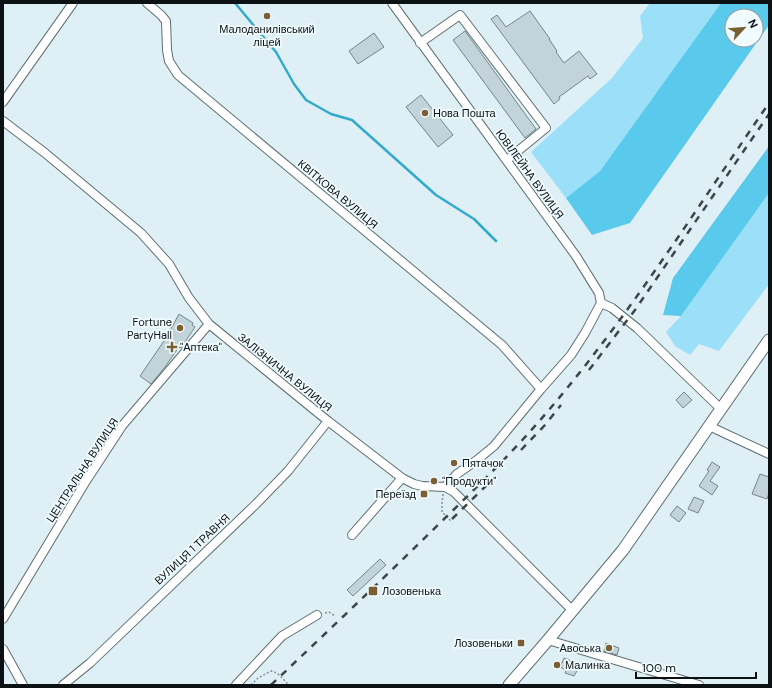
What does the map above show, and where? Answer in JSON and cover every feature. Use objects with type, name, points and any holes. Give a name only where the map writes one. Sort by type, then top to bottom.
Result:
[{"type":"main road","points":[[509,685],[623,550],[769,340]]},
{"type":"street","points":[[3,102],[73,3]]},
{"type":"street","name":"КВІТКОВА ВУЛИЦЯ","points":[[147,3],[166,21],[169,61],[178,75],[502,345],[541,389]]},
{"type":"street","name":"ЮВІЛЕЙНА ВУЛИЦЯ","points":[[392,3],[561,234],[590,277],[599,293],[601,303]]},
{"type":"street","points":[[420,43],[460,15],[546,128],[507,160]]},
{"type":"street","name":"ЗАЛІЗНИЧНА ВУЛИЦЯ","points":[[3,121],[45,153],[141,233],[169,264],[189,298],[209,324],[328,421],[402,478],[422,486],[445,487]]},
{"type":"street","points":[[572,610],[454,492],[445,487],[457,474],[494,446],[571,355],[586,333],[601,303],[612,308],[637,328],[721,409]]},
{"type":"street","name":"ЦЕНТРАЛЬНА ВУЛИЦЯ","points":[[3,619],[86,481],[122,426],[209,324]]},
{"type":"street","name":"ВУЛИЦЯ 1 ТРАВНЯ","points":[[63,685],[90,663],[256,504],[288,471],[328,421]]},
{"type":"street","points":[[710,426],[769,454]]},
{"type":"street","points":[[352,535],[402,478]]},
{"type":"street","points":[[236,685],[282,636],[317,615]]},
{"type":"street","points":[[548,640],[687,683],[699,685]]},
{"type":"street","points":[[4,654],[23,685]]},
{"type":"path","points":[[445,487],[442,512],[452,522]]},
{"type":"path","points":[[317,615],[329,612],[335,616]]},
{"type":"path","points":[[252,685],[258,678],[271,671],[280,676],[287,683],[284,685]]},
{"type":"shaded area","points":[[650,3],[721,3],[600,171],[566,198],[531,152],[612,78],[643,38],[640,16]]},
{"type":"shaded area","points":[[721,3],[769,3],[769,25],[764,32],[764,8],[724,8],[724,48],[753,48],[630,223],[592,235],[566,198],[600,171]]},
{"type":"shaded area","points":[[769,146],[769,193],[681,316],[663,315],[673,278]]},
{"type":"shaded area","points":[[769,193],[769,284],[719,351],[699,344],[690,355],[675,346],[666,332],[681,316]]},
{"type":"building","points":[[530,11],[550,39],[557,51],[556,52],[564,63],[579,51],[597,74],[590,79],[588,76],[559,97],[560,99],[554,104],[491,19],[497,15],[506,27]]},
{"type":"building","points":[[465,31],[536,129],[525,138],[453,40]]},
{"type":"building","points":[[374,33],[384,47],[358,64],[349,51]]},
{"type":"building","points":[[421,95],[453,135],[438,147],[406,107]]},
{"type":"building","points":[[179,314],[193,323],[192,325],[195,327],[181,348],[179,347],[151,384],[140,376],[166,338]]},
{"type":"building","points":[[684,392],[692,400],[683,408],[676,400]]},
{"type":"building","points":[[712,462],[720,467],[710,481],[718,486],[712,495],[699,486],[709,471],[707,470]]},
{"type":"building","points":[[760,474],[769,477],[769,493],[767,499],[752,494]]},
{"type":"building","points":[[694,497],[704,501],[698,513],[688,509]]},
{"type":"building","points":[[677,506],[686,513],[679,522],[670,515]]},
{"type":"building","points":[[380,559],[386,565],[353,596],[347,590]]},
{"type":"building","points":[[606,643],[619,648],[617,655],[604,651]]},
{"type":"building","points":[[564,658],[577,663],[574,669],[577,671],[574,676],[565,673],[566,670],[560,667]]},
{"type":"waterway","points":[[235,3],[276,52],[294,84],[306,100],[331,114],[352,120],[436,195],[474,219],[496,241]]},
{"type":"railway","points":[[271,685],[378,584],[469,495],[548,411],[607,337],[663,260],[769,103]]},
{"type":"railway","points":[[589,370],[635,310],[769,114]]},
{"type":"railway","points":[[521,450],[545,425],[561,405]]},
{"type":"railway","points":[[452,519],[492,480]]},
{"type":"place","name":"Малоданилівський ліцей","points":[[267,16]]},
{"type":"place","name":"Нова Пошта","points":[[425,113]]},
{"type":"place","name":"Fortune PartyHall","points":[[180,328]]},
{"type":"place","name":"\"Аптека\"","points":[[172,347]]},
{"type":"place","name":"Пятачок","points":[[454,463]]},
{"type":"place","name":"\"Продукти\"","points":[[434,481]]},
{"type":"place","name":"Переїзд","points":[[424,494]]},
{"type":"place","name":"Лозовенька","points":[[373,591]]},
{"type":"place","name":"Лозовеньки","points":[[521,643]]},
{"type":"place","name":"Авоська","points":[[609,648]]},
{"type":"place","name":"Малинка","points":[[557,665]]}]
